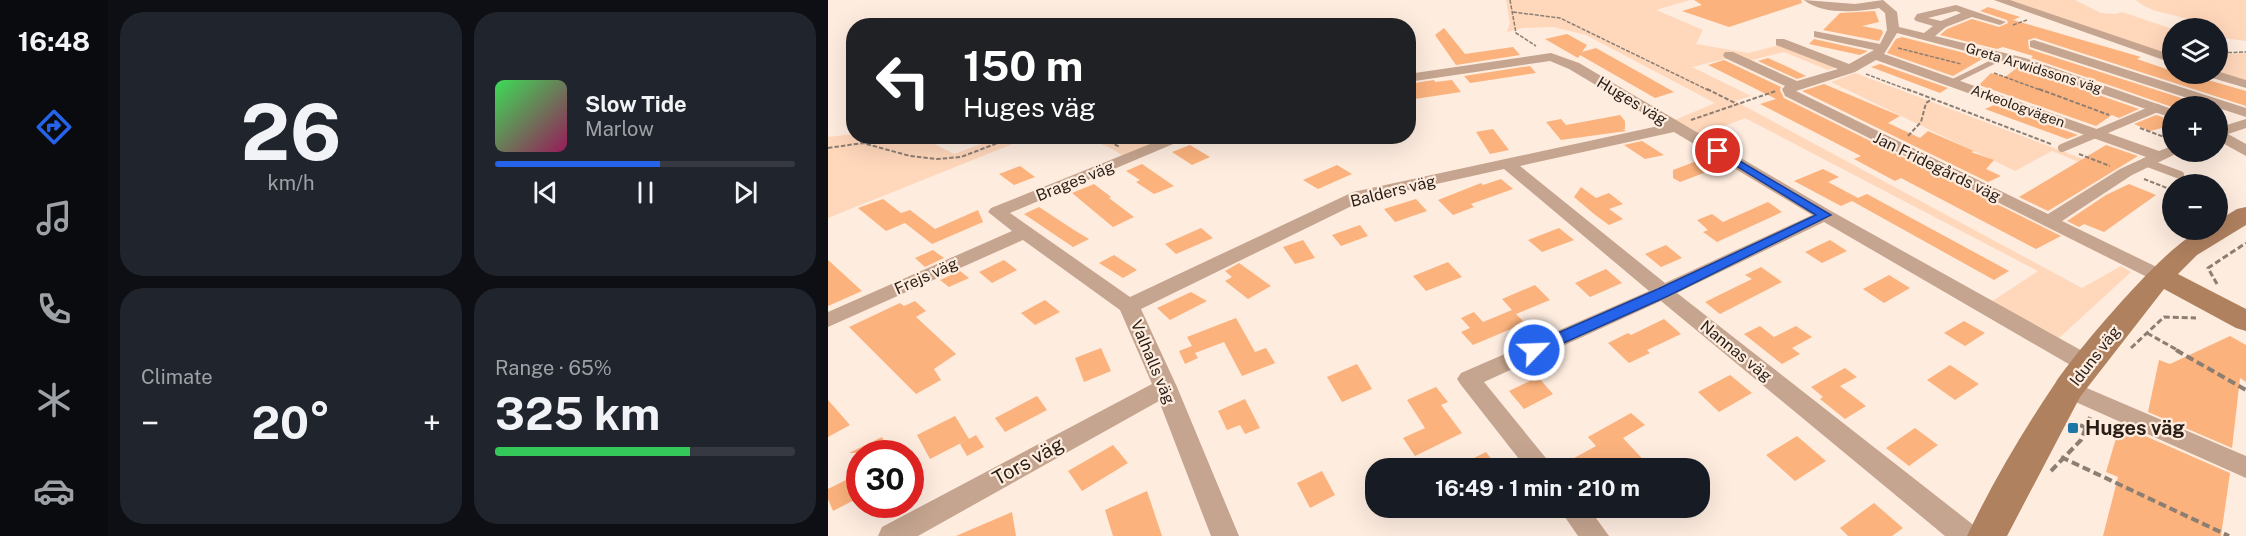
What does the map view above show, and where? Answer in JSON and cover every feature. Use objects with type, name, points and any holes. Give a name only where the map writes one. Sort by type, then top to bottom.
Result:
[{"type":"street","points":[[1792,88],[1850,69],[1881,50],[1894,29],[1891,12],[1879,2],[1858,8],[1836,3],[1824,5],[1809,0]]},
{"type":"street","points":[[1999,0],[2162,56]]},
{"type":"street","points":[[1942,25],[1920,19],[1921,16],[1956,8],[2000,22]]},
{"type":"street","points":[[1926,37],[1942,25],[1972,13]]},
{"type":"street","name":"Greta Arwidssons väg","points":[[1894,29],[2005,56],[2162,110]]},
{"type":"street","points":[[1818,33],[1881,50]]},
{"type":"street","points":[[2047,38],[2112,59],[2102,65]]},
{"type":"street","points":[[1780,42],[1850,69]]},
{"type":"street","points":[[2034,44],[2102,65],[2137,72],[2155,82],[2246,113]]},
{"type":"street","name":"Arkeologvägen","points":[[1881,50],[1952,82],[2159,156]]},
{"type":"street","name":"Jan Fridegårds väg","points":[[1729,55],[1792,88],[1790,93],[2160,276]]},
{"type":"street","points":[[1416,77],[1551,57]]},
{"type":"street","name":"Huges väg","points":[[1551,57],[1574,66],[1825,215],[2077,376],[2246,467]]},
{"type":"street","points":[[2108,90],[2137,72]]},
{"type":"street","points":[[2228,78],[2246,84]]},
{"type":"street","points":[[2155,82],[2164,80],[2246,104]]},
{"type":"street","points":[[2228,130],[2246,123]]},
{"type":"street","name":"Balders väg","points":[[1129,306],[1359,196],[1674,127]]},
{"type":"street","points":[[2228,140],[2246,151]]},
{"type":"street","name":"Brages väg","points":[[1025,232],[997,212],[1165,144]]},
{"type":"street","points":[[2048,222],[2126,172],[2159,156]]},
{"type":"street","name":"Nannas väg","points":[[1508,164],[1966,536]]},
{"type":"street","name":"Iduns väg","points":[[1987,536],[2006,496],[2077,376],[2160,276],[2188,249],[2246,214]]},
{"type":"street","points":[[1533,458],[1469,378],[1663,292],[1825,215]]},
{"type":"street","name":"Valhalls väg","points":[[1025,232],[1129,306],[1165,387],[1225,536]]},
{"type":"street","name":"Frejs väg","points":[[828,320],[1025,232]]},
{"type":"street","points":[[2160,276],[2246,321]]},
{"type":"street","name":"Tors väg","points":[[892,536],[1165,387]]},
{"type":"street","points":[[1581,518],[1595,536]]},
{"type":"lane","points":[[1952,82],[2005,56]]},
{"type":"lane","points":[[2062,148],[2157,108]]},
{"type":"lane","points":[[2159,156],[2179,174]]},
{"type":"path","points":[[1510,0],[1516,33],[1551,57]]},
{"type":"path","points":[[1513,12],[1560,18],[1737,104]]},
{"type":"path","points":[[2000,22],[2015,25],[2041,15]]},
{"type":"path","points":[[1881,50],[1978,69],[2162,135]]},
{"type":"path","points":[[2228,53],[2246,52]]},
{"type":"path","points":[[1850,69],[2162,186]]},
{"type":"path","points":[[1674,127],[1780,89],[1792,88]]},
{"type":"path","points":[[1896,147],[1921,122],[1926,104],[1932,99]]},
{"type":"path","points":[[828,148],[851,144]]},
{"type":"path","points":[[870,144],[910,156],[937,159],[961,157],[995,144]]},
{"type":"path","points":[[2215,282],[2208,268],[2246,243]]},
{"type":"path","points":[[2147,333],[2246,390]]},
{"type":"path","points":[[2080,425],[2088,429]]},
{"type":"path","points":[[2063,458],[2229,536]]},
{"type":"shaded area","points":[[1506,0],[1690,0],[1656,10],[1703,30],[1696,44],[1748,53],[1780,45],[1839,67],[1828,70],[1784,52],[1748,61],[1731,52],[1724,53],[1729,58],[1692,67],[1751,96],[1735,101],[2082,288],[2121,266],[2131,272],[2059,338],[1991,302],[2038,271],[1745,118],[1702,135],[1675,120],[1715,103],[1586,35],[1553,27],[1523,28],[1507,32],[1510,23]]},
{"type":"shaded area","points":[[1994,0],[2075,0],[2101,13],[2122,12],[2162,26],[2162,52]]},
{"type":"shaded area","points":[[2136,0],[2246,0],[2246,41],[2228,39],[2228,18],[2184,18],[2142,5]]},
{"type":"shaded area","points":[[2246,53],[2246,80],[2228,74],[2228,54]]},
{"type":"shaded area","points":[[1855,73],[2110,169],[2108,174],[2052,151],[2015,171],[1831,82]]},
{"type":"shaded area","points":[[846,135],[846,144],[935,144],[954,154],[982,144],[1013,144],[828,218],[828,137]]},
{"type":"shaded area","points":[[1100,144],[1167,144],[1127,160]]},
{"type":"building","points":[[1694,0],[1801,0],[1802,3],[1729,27],[1682,11],[1702,5]]},
{"type":"building","points":[[1988,7],[2020,17],[2013,20],[2141,57],[2137,59],[2162,68],[2162,79],[2035,38],[2028,40],[2029,49],[2175,96],[2162,96],[2162,104],[2031,58],[2033,56],[2003,47],[1997,49],[1940,35],[1947,29],[1972,19],[1999,27],[2008,23],[2007,20],[1980,11]]},
{"type":"building","points":[[1875,11],[1879,22],[1862,26],[1882,30],[1879,41],[1823,30],[1840,13]]},
{"type":"building","points":[[1444,28],[1465,54],[1513,47],[1520,55],[1456,65],[1435,35]]},
{"type":"building","points":[[1567,34],[1587,45],[1582,52],[1596,48],[1674,92],[1655,98],[1580,55],[1578,58],[1545,39]]},
{"type":"building","points":[[1902,37],[1984,58],[1953,76],[1887,53],[1896,39]]},
{"type":"building","points":[[1814,39],[1868,51],[1860,55],[1809,44]]},
{"type":"building","points":[[1768,58],[1806,76],[1797,79],[1758,61]]},
{"type":"building","points":[[1724,60],[1781,87],[1784,98],[2061,236],[2036,249],[1901,178],[1895,181],[1854,159],[1861,156],[1760,104],[1776,99],[1708,65]]},
{"type":"building","points":[[1880,64],[1948,88],[1940,93],[1871,67]]},
{"type":"building","points":[[1530,66],[1536,73],[1470,83],[1464,76]]},
{"type":"building","points":[[2018,67],[2139,109],[2119,118],[2112,115],[2096,126],[1979,85],[1991,73],[2005,77]]},
{"type":"building","points":[[1452,80],[1461,92],[1416,99],[1416,83]]},
{"type":"building","points":[[1824,84],[1900,116],[1888,123],[1920,138],[1928,131],[1974,151],[1971,152],[1994,160],[1986,169],[2001,176],[1988,182],[1802,91]]},
{"type":"building","points":[[2178,84],[2222,84],[2246,91],[2246,106],[2228,100],[2228,96],[2215,96]]},
{"type":"building","points":[[1994,105],[2078,135],[2067,139],[1985,109]]},
{"type":"building","points":[[1620,115],[1625,121],[1625,129],[1623,129],[1626,131],[1561,140],[1546,122],[1561,119],[1566,125]]},
{"type":"building","points":[[2156,115],[2162,117],[2162,128],[2150,131],[2134,124]]},
{"type":"building","points":[[1493,129],[1509,150],[1490,154],[1476,132]]},
{"type":"building","points":[[1642,141],[1664,155],[1645,159],[1624,145]]},
{"type":"building","points":[[1190,145],[1210,157],[1192,165],[1172,152]]},
{"type":"building","points":[[2106,145],[2138,156],[2048,211],[2019,197]]},
{"type":"building","points":[[1702,159],[1717,168],[1680,182],[1673,178],[1673,170]]},
{"type":"building","points":[[1142,164],[1174,186],[1154,194],[1136,182],[1140,180],[1126,171]]},
{"type":"building","points":[[1337,165],[1352,174],[1318,189],[1303,180]]},
{"type":"building","points":[[1020,166],[1035,177],[1014,185],[999,174]]},
{"type":"building","points":[[1823,169],[1839,177],[1828,182],[1858,198],[1867,194],[2009,271],[1994,280],[1852,201],[1841,206],[1794,181]]},
{"type":"building","points":[[1501,179],[1513,189],[1471,204],[1474,207],[1453,215],[1438,200],[1481,183],[1483,185]]},
{"type":"building","points":[[1094,184],[1134,217],[1113,227],[1072,193]]},
{"type":"building","points":[[2129,184],[2156,195],[2104,232],[2084,224],[2079,227],[2067,221],[2106,195]]},
{"type":"building","points":[[1581,187],[1596,198],[1609,193],[1623,204],[1609,209],[1623,219],[1609,225],[1594,214],[1574,197]]},
{"type":"building","points":[[883,199],[901,213],[910,210],[935,229],[978,210],[983,222],[932,244],[905,223],[886,231],[858,208]]},
{"type":"building","points":[[1416,199],[1427,211],[1395,222],[1384,209]]},
{"type":"building","points":[[1768,202],[1782,212],[1717,242],[1703,232],[1708,230],[1697,220],[1712,214],[1723,222]]},
{"type":"building","points":[[1039,207],[1089,239],[1073,247],[1024,214]]},
{"type":"building","points":[[1360,225],[1368,236],[1341,246],[1332,235]]},
{"type":"building","points":[[1201,228],[1213,238],[1176,254],[1165,244]]},
{"type":"building","points":[[1559,228],[1574,240],[1542,252],[1528,240]]},
{"type":"building","points":[[1303,240],[1315,258],[1295,264],[1283,247]]},
{"type":"building","points":[[1830,240],[1847,251],[1822,263],[1805,252]]},
{"type":"building","points":[[1666,245],[1682,258],[1661,267],[1645,254]]},
{"type":"building","points":[[933,250],[944,258],[925,267],[915,258]]},
{"type":"building","points":[[1114,255],[1137,270],[1123,278],[1099,263]]},
{"type":"building","points":[[828,260],[862,291],[828,306]]},
{"type":"building","points":[[1004,260],[1017,270],[992,283],[979,272]]},
{"type":"building","points":[[1448,262],[1462,277],[1426,291],[1413,276]]},
{"type":"building","points":[[1239,263],[1271,286],[1248,299],[1225,281],[1232,277],[1225,271]]},
{"type":"building","points":[[1761,267],[1782,282],[1720,314],[1705,302],[1752,279],[1745,275]]},
{"type":"building","points":[[1606,269],[1622,283],[1590,297],[1575,283]]},
{"type":"building","points":[[960,271],[969,278],[949,287],[940,280]]},
{"type":"building","points":[[1889,275],[1910,288],[1884,303],[1863,289]]},
{"type":"building","points":[[1535,285],[1550,300],[1516,314],[1525,323],[1473,345],[1461,332],[1470,328],[1461,318],[1474,312],[1483,322],[1512,310],[1502,299]]},
{"type":"building","points":[[1191,292],[1207,301],[1170,320],[1157,308]]},
{"type":"building","points":[[1045,300],[1060,312],[1035,325],[1021,313]]},
{"type":"building","points":[[915,301],[926,311],[916,317],[956,354],[934,369],[941,380],[916,394],[849,327],[900,303],[904,306]]},
{"type":"building","points":[[1236,318],[1255,352],[1266,348],[1275,363],[1242,376],[1224,342],[1195,353],[1198,358],[1185,364],[1179,351],[1192,346],[1187,337]]},
{"type":"building","points":[[1664,319],[1681,334],[1647,350],[1650,353],[1629,363],[1608,343],[1628,333],[1631,335]]},
{"type":"building","points":[[1964,321],[1985,333],[1965,346],[1944,333]]},
{"type":"building","points":[[1760,326],[1774,337],[1796,326],[1812,337],[1792,348],[1800,354],[1782,364],[1744,334]]},
{"type":"building","points":[[2230,336],[2246,345],[2246,382],[2240,378],[2232,448],[2148,412],[2159,360],[2170,364]]},
{"type":"building","points":[[1101,348],[1111,371],[1084,382],[1075,358]]},
{"type":"building","points":[[1357,364],[1372,389],[1342,402],[1327,377]]},
{"type":"building","points":[[1950,365],[1979,384],[1955,400],[1927,380]]},
{"type":"building","points":[[1845,368],[1857,377],[1840,386],[1866,406],[1845,419],[1820,399],[1823,397],[1811,387]]},
{"type":"building","points":[[1730,375],[1752,393],[1719,412],[1698,392]]},
{"type":"building","points":[[1538,377],[1553,394],[1524,409],[1509,391]]},
{"type":"building","points":[[1436,387],[1448,402],[1441,405],[1462,433],[1415,456],[1403,438],[1425,428],[1407,400]]},
{"type":"building","points":[[1037,396],[1047,410],[1005,432],[995,418]]},
{"type":"building","points":[[1245,399],[1260,428],[1245,434],[1240,425],[1227,430],[1218,411]]},
{"type":"building","points":[[828,400],[850,425],[828,437]]},
{"type":"building","points":[[1631,413],[1645,425],[1623,438],[1642,458],[1574,458],[1596,446],[1588,437]]},
{"type":"building","points":[[955,416],[969,439],[930,459],[924,448],[924,440],[920,440],[917,435]]},
{"type":"building","points":[[2120,425],[2230,473],[2221,536],[2103,536],[2118,477],[2106,472]]},
{"type":"building","points":[[1915,428],[1938,445],[1909,466],[1886,448]]},
{"type":"building","points":[[976,435],[984,447],[967,456],[960,444]]},
{"type":"building","points":[[1797,436],[1826,461],[1795,481],[1766,455]]},
{"type":"building","points":[[1113,445],[1128,463],[1082,491],[1068,471]]},
{"type":"building","points":[[1486,452],[1490,458],[1474,458]]},
{"type":"building","points":[[1322,471],[1335,495],[1310,508],[1297,483]]},
{"type":"building","points":[[846,480],[846,504],[833,511],[828,499],[828,489]]},
{"type":"building","points":[[1147,491],[1162,536],[1113,536],[1105,510]]},
{"type":"building","points":[[1874,503],[1903,528],[1892,536],[1848,536],[1840,528]]},
{"type":"building","points":[[1012,512],[1016,536],[956,536]]},
{"type":"place","name":"Huges väg","points":[[2073,428]]},
{"type":"route","points":[[1534,350],[1825,215],[1718,151]]}]
